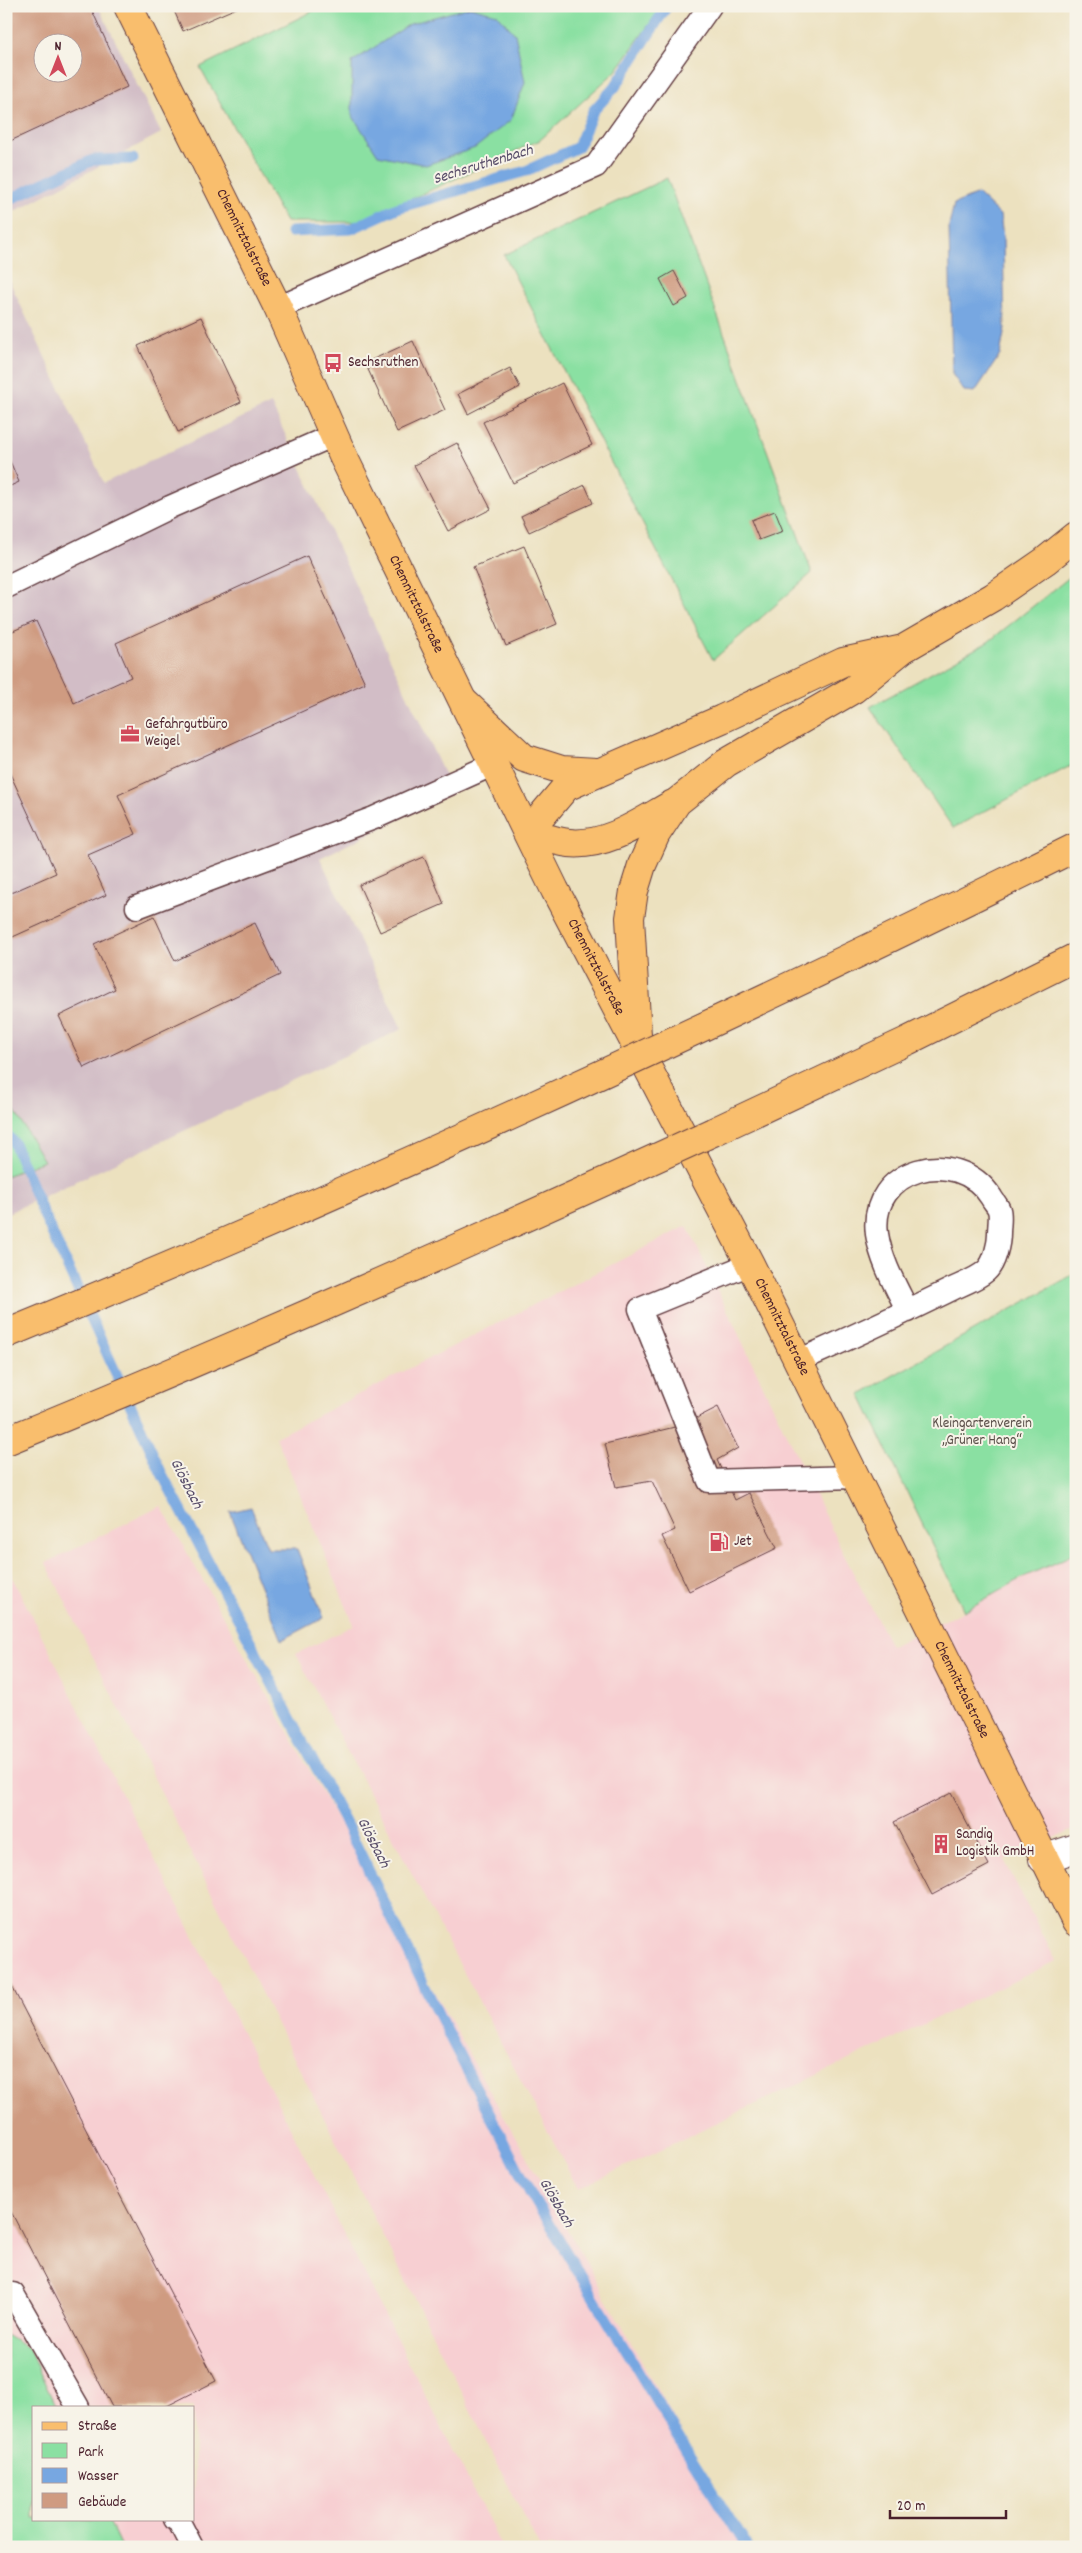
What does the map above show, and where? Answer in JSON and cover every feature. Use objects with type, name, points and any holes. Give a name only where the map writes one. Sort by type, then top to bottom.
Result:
[{"type":"main road","name":"Chemnitztalstraße","points":[[128,6],[278,308],[334,435],[494,764],[638,1052],[750,1264],[1043,1859],[1076,1922]]},
{"type":"main road","points":[[903,649],[843,662],[722,719],[566,787],[528,832],[569,843],[592,842],[625,831],[677,802],[726,763],[854,690],[903,649],[993,597],[1045,561],[1076,536]]},
{"type":"main road","points":[[464,702],[524,758],[562,770],[597,772]]},
{"type":"main road","points":[[638,1052],[630,918],[634,891],[642,864],[656,834],[677,802]]},
{"type":"main road","points":[[6,1334],[135,1281],[475,1133],[1074,847]]},
{"type":"main road","points":[[6,1441],[138,1387],[518,1222],[907,1041],[1076,957]]},
{"type":"street","points":[[1043,1859],[1076,1848]]},
{"type":"lane","points":[[278,308],[596,166],[710,6]]},
{"type":"lane","points":[[6,587],[170,507],[334,435]]},
{"type":"lane","points":[[137,906],[374,818],[494,764]]},
{"type":"lane","points":[[798,1361],[908,1311],[987,1271],[999,1243],[999,1210],[983,1185],[959,1170],[932,1166],[911,1172],[892,1186],[879,1208],[877,1233],[885,1262],[908,1311]]},
{"type":"lane","points":[[750,1264],[640,1309],[709,1482],[856,1477]]},
{"type":"lane","points":[[8,2291],[77,2406]]},
{"type":"lane","points":[[178,2520],[192,2547]]},
{"type":"shaded area","points":[[6,6],[98,6],[161,133],[6,216]]},
{"type":"shaded area","points":[[6,274],[104,483],[271,404],[453,793],[320,858],[402,1029],[6,1214]]},
{"type":"shaded area","points":[[687,1226],[841,1549],[891,1646],[964,1611],[1024,1577],[1076,1553],[1076,1828],[1004,1860],[1056,1961],[578,2189],[296,1654],[354,1625],[276,1437]]},
{"type":"shaded area","points":[[161,1506],[746,2547],[539,2547],[46,1563]]},
{"type":"shaded area","points":[[6,1565],[502,2547],[6,2547]]},
{"type":"green space","points":[[323,6],[662,6],[616,71],[540,140],[361,222],[286,222],[200,67]]},
{"type":"green space","points":[[667,178],[812,573],[713,660],[504,255]]},
{"type":"green space","points":[[1076,572],[1076,763],[953,828],[870,707],[988,642]]},
{"type":"green space","points":[[6,1096],[44,1161],[6,1176]]},
{"type":"green space","name":"Kleingartenverein „Grüner Hang“","points":[[1076,1273],[1076,1553],[1024,1577],[964,1611],[860,1394]]},
{"type":"green space","points":[[6,2335],[29,2349],[56,2406],[32,2406],[32,2520],[108,2520],[121,2547],[6,2547]]},
{"type":"water","points":[[470,7],[497,14],[515,34],[525,82],[511,120],[475,148],[426,165],[378,155],[352,115],[352,62],[410,24]]},
{"type":"water","points":[[978,194],[1000,215],[1003,237],[1005,328],[1000,355],[975,392],[964,391],[952,374],[949,226],[954,204]]},
{"type":"water","points":[[251,1507],[268,1549],[297,1549],[324,1618],[282,1640],[230,1512]]},
{"type":"building","points":[[6,6],[90,6],[127,87],[6,143]]},
{"type":"building","points":[[172,6],[241,6],[183,31]]},
{"type":"building","points":[[674,271],[688,298],[674,306],[660,279]]},
{"type":"building","points":[[201,317],[241,402],[178,432],[138,346]]},
{"type":"building","points":[[413,341],[445,410],[397,432],[365,363]]},
{"type":"building","points":[[510,368],[520,387],[468,414],[458,394]]},
{"type":"building","points":[[562,383],[592,445],[513,483],[483,422]]},
{"type":"building","points":[[457,443],[491,509],[448,531],[414,465]]},
{"type":"building","points":[[6,452],[19,482],[6,488]]},
{"type":"building","points":[[585,485],[593,503],[529,532],[521,516]]},
{"type":"building","points":[[775,511],[783,531],[759,540],[751,520]]},
{"type":"building","points":[[524,546],[557,624],[506,646],[473,567]]},
{"type":"building","name":"Gefahrgutbüro Weigel","points":[[307,556],[365,683],[118,795],[136,834],[88,855],[106,895],[6,940],[6,895],[56,873],[6,765],[6,634],[36,621],[74,703],[131,677],[116,643]]},
{"type":"building","points":[[424,857],[444,904],[380,932],[359,885]]},
{"type":"building","points":[[154,916],[175,961],[255,923],[280,975],[84,1068],[59,1016],[115,989],[94,944]]},
{"type":"building","points":[[718,1407],[738,1448],[717,1460],[735,1500],[749,1493],[777,1548],[689,1591],[662,1536],[675,1530],[652,1481],[616,1487],[605,1444],[683,1425]]},
{"type":"building","name":"Sandig Logistik GmbH","points":[[951,1793],[989,1865],[932,1895],[894,1822]]},
{"type":"building","points":[[6,1975],[216,2381],[167,2406],[111,2406],[6,2202]]},
{"type":"waterway","name":"Sechsruthenbach","points":[[291,232],[351,229],[397,208],[526,171],[578,147],[593,111],[615,87],[667,6]]},
{"type":"waterway","name":"Sechsruthenbach","points":[[6,201],[93,160],[133,159]]},
{"type":"waterway","name":"Glösbach","points":[[6,1134],[14,1143],[43,1213],[161,1472],[347,1826],[441,2020],[531,2194],[747,2547]]},
{"type":"place","name":"Sechsruthen","points":[[333,363]]},
{"type":"place","name":"Gefahrgutbüro Weigel","points":[[130,734]]},
{"type":"place","name":"Jet","points":[[719,1542]]},
{"type":"place","name":"Sandig Logistik GmbH","points":[[941,1844]]}]
